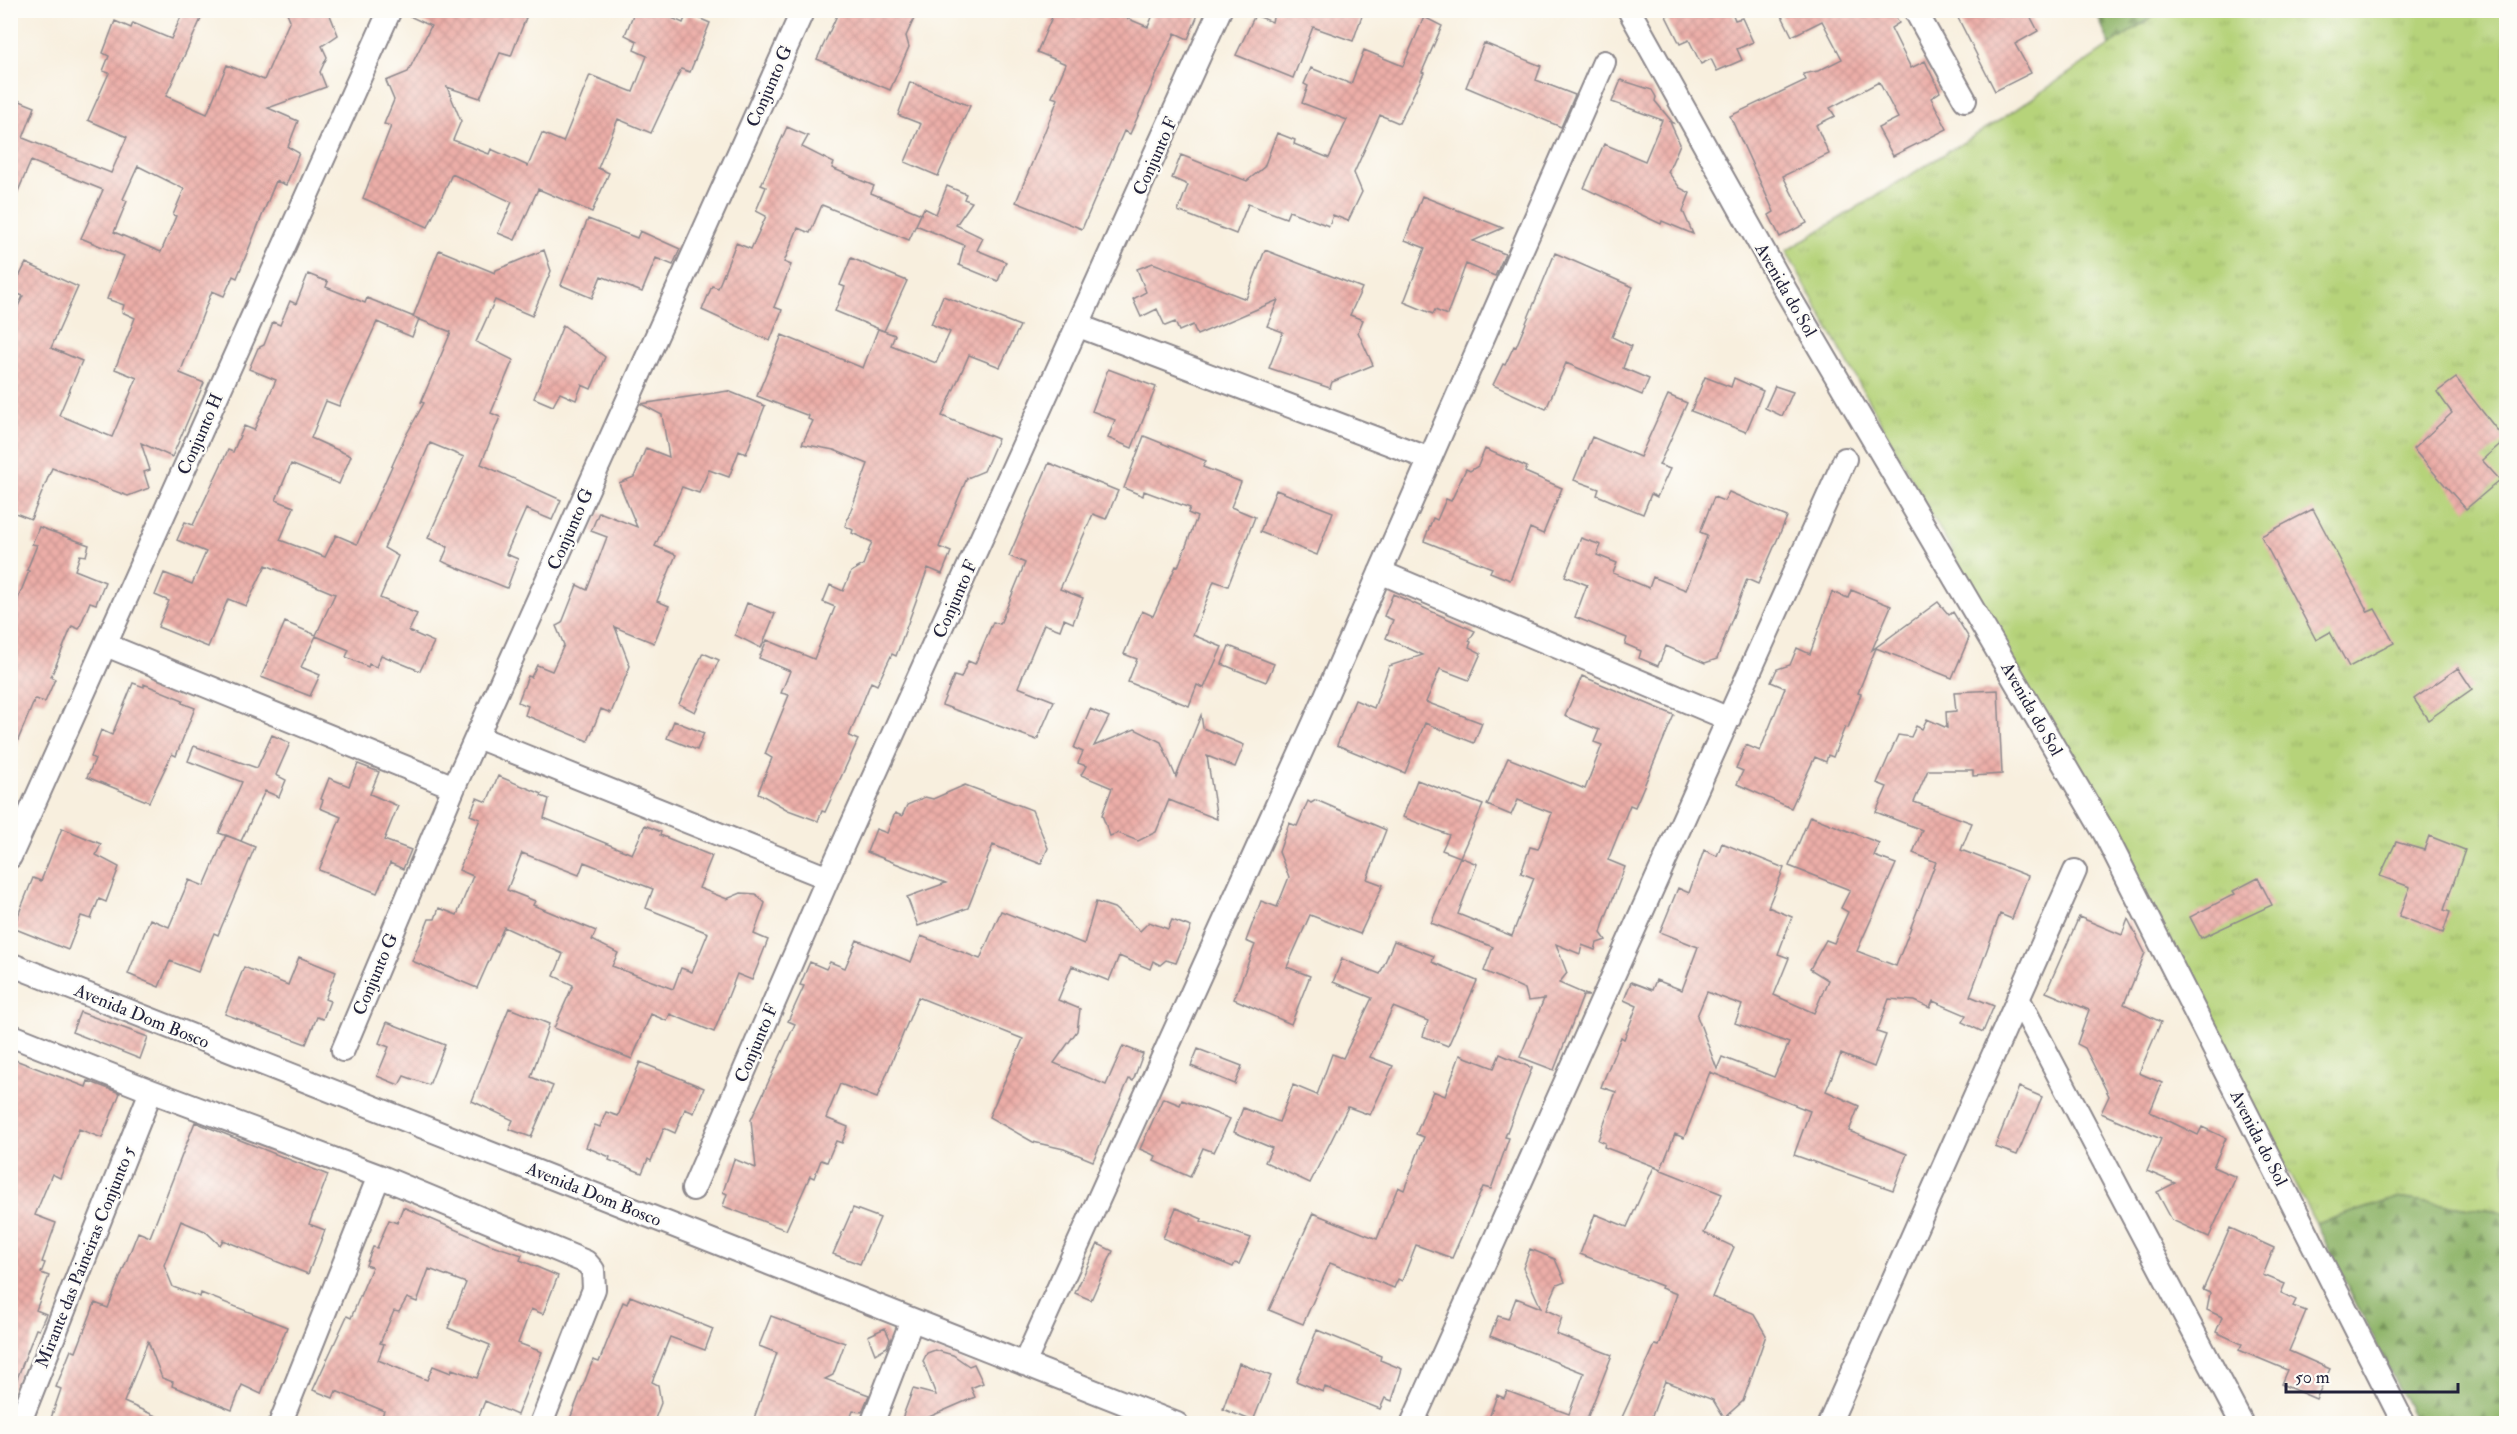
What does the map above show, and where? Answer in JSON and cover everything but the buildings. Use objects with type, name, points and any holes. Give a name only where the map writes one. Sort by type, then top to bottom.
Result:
[{"type":"street","name":"Conjunto H","points":[[10,857],[390,10]]},
{"type":"street","name":"Conjunto G","points":[[343,1050],[454,787],[803,10]]},
{"type":"street","name":"Conjunto F","points":[[693,1189],[828,878],[1220,10]]},
{"type":"street","name":"Avenida do Sol","points":[[1629,10],[1786,291],[2105,834],[2404,1424]]},
{"type":"street","points":[[1915,10],[1965,100]]},
{"type":"street","points":[[1024,1364],[1380,572],[1604,62]]},
{"type":"street","points":[[1079,326],[1430,459]]},
{"type":"street","points":[[1412,1424],[1845,459]]},
{"type":"street","points":[[1380,572],[1729,719]]},
{"type":"street","points":[[106,645],[454,787]]},
{"type":"street","points":[[477,737],[828,878]]},
{"type":"street","points":[[1829,1424],[2075,870]]},
{"type":"street","name":"Avenida Dom Bosco","points":[[10,964],[1177,1424]]},
{"type":"street","points":[[2018,998],[2242,1424]]},
{"type":"street","points":[[10,1035],[151,1091],[379,1176],[577,1256],[592,1270],[594,1289],[541,1424]]},
{"type":"street","name":"Mirante das Paineiras Conjunto 5","points":[[19,1424],[151,1091]]},
{"type":"street","points":[[280,1424],[379,1176]]},
{"type":"street","points":[[872,1424],[912,1320]]},
{"type":"green space","points":[[2096,11],[2161,11],[2110,45]]},
{"type":"green space","points":[[2161,11],[2506,11],[2506,1213],[2397,1198],[2316,1224],[2051,731],[1786,251],[2000,120]]},
{"type":"green space","points":[[2397,1198],[2506,1213],[2506,1423],[2416,1423],[2316,1224]]}]
